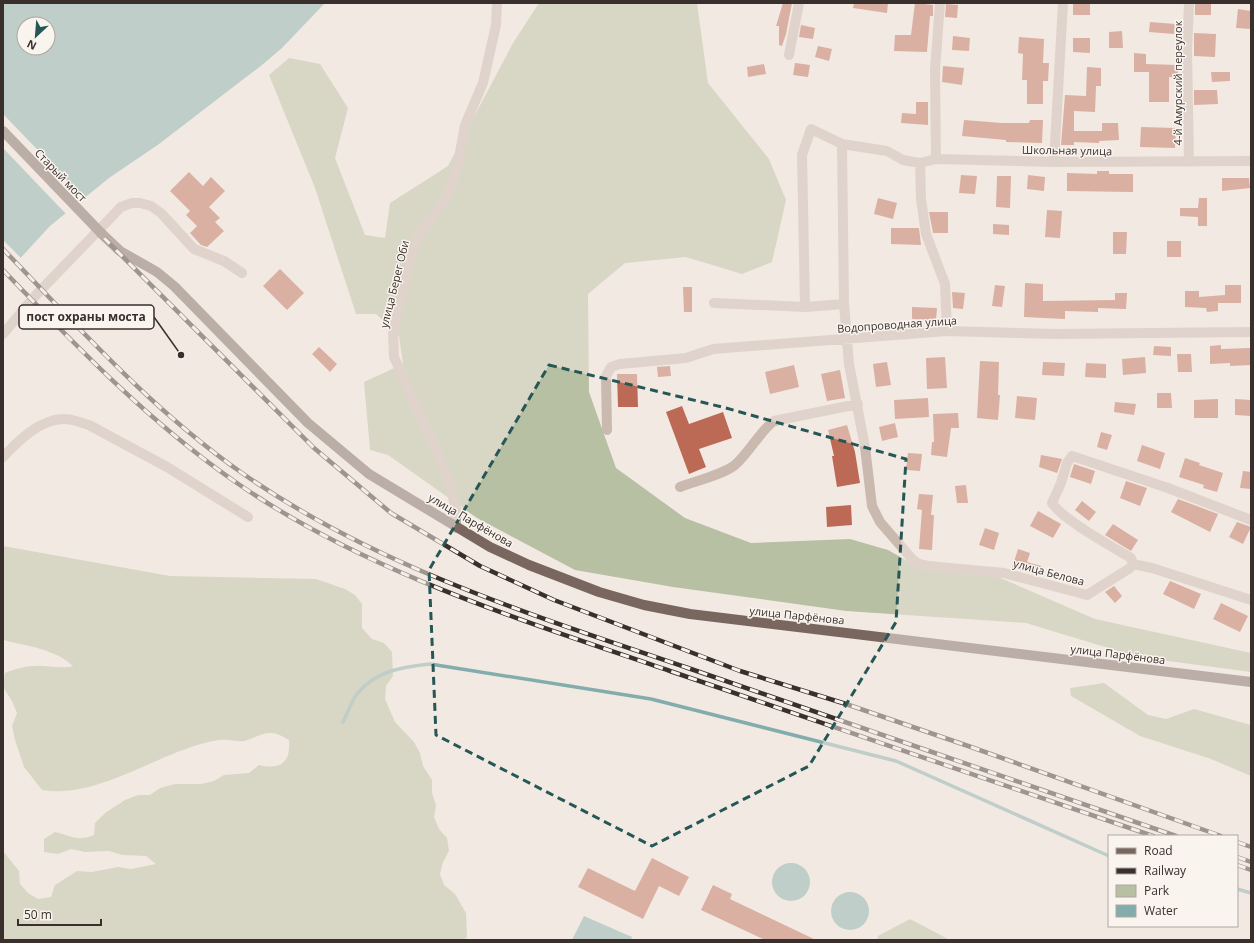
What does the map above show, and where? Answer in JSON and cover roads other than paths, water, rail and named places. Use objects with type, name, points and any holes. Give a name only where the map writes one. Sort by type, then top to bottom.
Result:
[{"type":"main road","name":"Старый мост","points":[[3,131],[120,251],[157,272],[170,282],[308,423],[369,474]]},
{"type":"main road","name":"улица Парфёнова","points":[[369,474],[490,548],[562,579],[599,592],[652,606],[742,621],[1251,682]]},
{"type":"street","name":"улица Берег Оби","points":[[456,528],[456,509],[447,475],[394,357],[393,330],[411,255],[418,236],[445,200],[457,169],[465,125],[483,83],[496,25],[496,3]]},
{"type":"street","points":[[789,55],[799,3]]},
{"type":"street","points":[[936,159],[935,70],[940,3]]},
{"type":"street","points":[[1054,162],[1063,3]]},
{"type":"street","name":"4-й Амурский переулок","points":[[1189,3],[1187,50],[1189,162]]},
{"type":"street","name":"Школьная улица","points":[[805,307],[802,155],[811,129],[842,144],[886,151],[903,160],[920,163],[936,159],[1054,162],[1251,161]]},
{"type":"street","name":"улица Белова","points":[[842,144],[844,304],[849,364],[858,404],[872,506],[880,522],[919,564],[1004,573],[1087,595],[1133,564]]},
{"type":"street","points":[[920,163],[926,234],[945,284],[947,332]]},
{"type":"street","points":[[3,334],[36,295],[121,207],[132,203],[140,203],[151,206],[161,213],[194,249],[224,261],[242,273]]},
{"type":"street","points":[[714,304],[805,307],[844,304]]},
{"type":"street","name":"Водопроводная улица","points":[[607,430],[606,376],[611,367],[620,364],[686,358],[713,349],[947,332],[1055,334],[1251,332]]},
{"type":"street","points":[[680,487],[735,465],[758,441],[767,426],[774,421],[858,404]]},
{"type":"street","points":[[3,457],[17,442],[36,428],[50,422],[64,419],[77,422],[89,425],[167,467],[248,517]]},
{"type":"street","points":[[1251,520],[1168,488],[1072,456],[1067,463],[1061,483],[1052,504],[1056,509],[1074,522],[1131,558],[1133,564],[1152,568],[1251,600]]},
{"type":"water","points":[[3,3],[325,3],[282,48],[262,65],[159,144],[109,178],[50,226],[3,277]]},
{"type":"water","points":[[787,863],[795,863],[807,872],[810,882],[807,892],[801,898],[795,901],[787,901],[775,892],[772,886],[772,878],[781,866]]},
{"type":"water","points":[[846,892],[854,892],[866,901],[869,911],[866,921],[860,927],[854,930],[846,930],[834,921],[831,915],[831,907],[840,895]]},
{"type":"water","points":[[584,916],[632,937],[631,940],[572,940]]},
{"type":"waterway","points":[[343,722],[357,694],[372,680],[381,675],[399,669],[430,664],[651,699],[896,761],[1108,856]]},
{"type":"waterway","points":[[1238,889],[1251,893]]},
{"type":"railway","points":[[3,134],[101,235],[314,448],[391,513],[480,566],[554,600],[740,671],[846,704],[1218,835]]},
{"type":"railway","points":[[3,249],[88,338],[177,423],[242,473],[293,506],[347,536],[458,586],[573,629],[1173,835]]},
{"type":"railway","points":[[3,270],[113,381],[142,408],[202,458],[234,481],[284,513],[336,542],[390,568],[445,591],[558,633],[1150,835]]},
{"type":"railway","points":[[1238,842],[1251,847]]},
{"type":"railway","points":[[1238,857],[1251,862]]},
{"type":"railway","points":[[1238,865],[1251,870]]},
{"type":"place","name":"пост охраны моста","points":[[181,355]]}]
